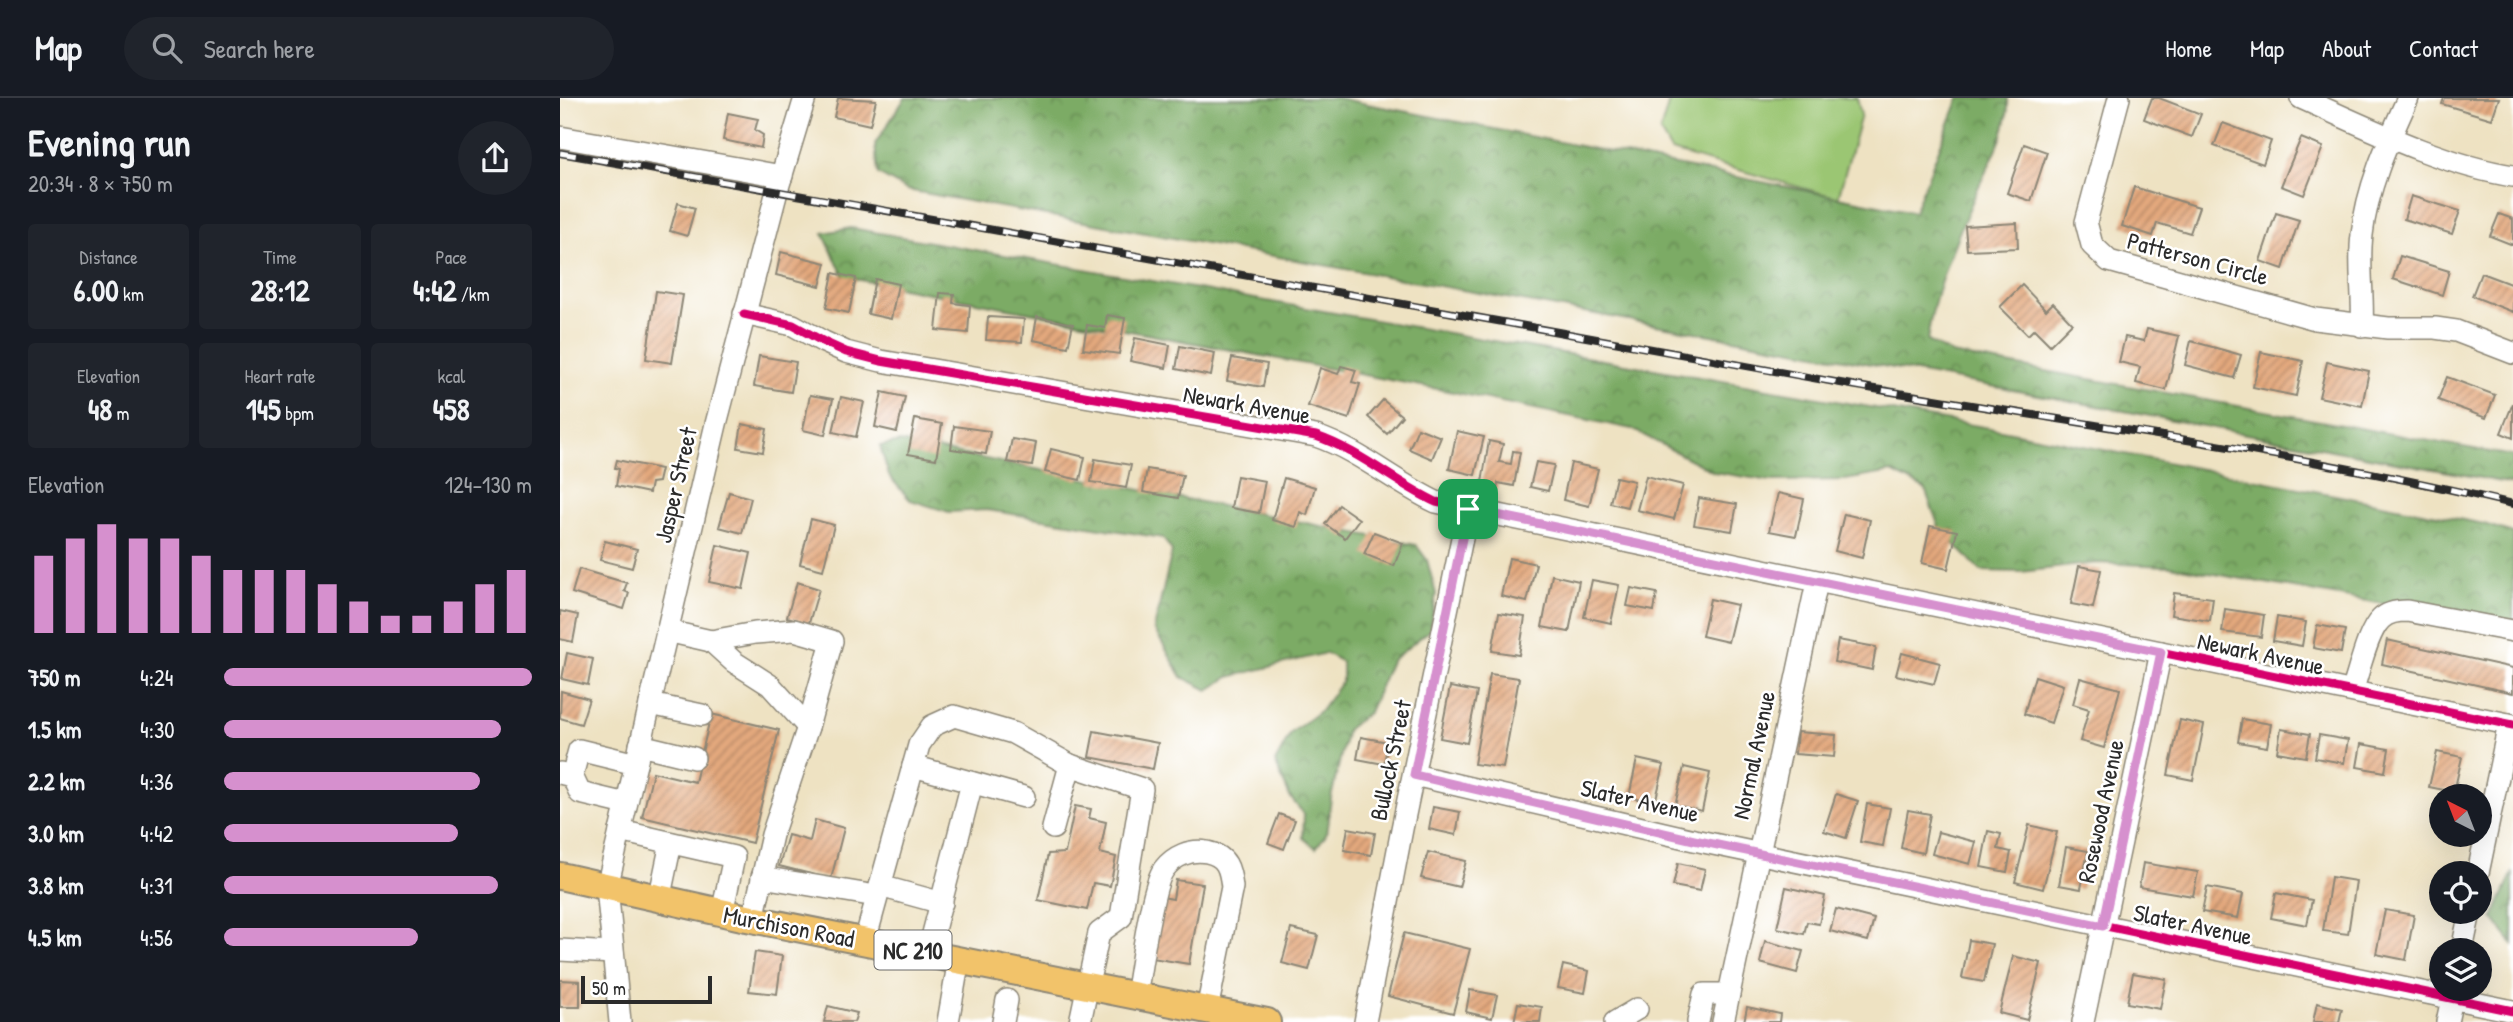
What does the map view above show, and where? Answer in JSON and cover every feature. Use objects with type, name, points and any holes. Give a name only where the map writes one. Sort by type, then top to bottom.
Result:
[{"type":"main road","name":"Murchison Road","points":[[560,876],[659,900],[1266,1022]]},
{"type":"street","name":"Jasper Street","points":[[620,1022],[607,887],[744,314],[805,98]]},
{"type":"street","name":"Patterson Circle","points":[[2119,98],[2086,222],[2092,245],[2100,254],[2120,266],[2315,319],[2362,326],[2456,331],[2513,353]]},
{"type":"street","points":[[2301,98],[2390,137],[2463,164],[2513,176]]},
{"type":"street","points":[[2362,326],[2362,236],[2375,177],[2408,98]]},
{"type":"street","points":[[560,137],[782,176]]},
{"type":"street","name":"Newark Avenue","points":[[744,314],[793,325],[835,347],[881,360],[1317,436],[1339,444],[1414,492],[1436,502],[2511,725]]},
{"type":"street","name":"Bullock Street","points":[[1365,1022],[1468,509]]},
{"type":"street","name":"Normal Avenue","points":[[1723,1022],[1817,582]]},
{"type":"street","points":[[2352,691],[2371,636],[2381,619],[2393,612],[2407,611],[2513,632]]},
{"type":"street","points":[[667,631],[711,641],[755,633],[794,631],[832,641],[808,727],[772,835],[753,919]]},
{"type":"street","points":[[711,641],[734,662],[771,685],[808,727]]},
{"type":"street","name":"Rosewood Avenue","points":[[2083,1022],[2161,652]]},
{"type":"street","points":[[650,704],[702,715]]},
{"type":"street","points":[[865,941],[919,745],[932,726],[954,716],[1013,733],[1070,765],[1142,789],[1121,917],[1099,933],[1080,1022]]},
{"type":"street","points":[[2481,861],[2511,725]]},
{"type":"street","points":[[626,804],[580,793],[566,775],[579,750],[694,758]]},
{"type":"street","points":[[1053,828],[1070,765]]},
{"type":"street","points":[[913,766],[1024,797]]},
{"type":"street","name":"Slater Avenue","points":[[1414,775],[1759,853],[2103,926],[2429,988]]},
{"type":"street","points":[[928,953],[972,783]]},
{"type":"street","points":[[620,831],[734,857],[722,913]]},
{"type":"street","points":[[659,900],[671,843]]},
{"type":"street","points":[[1136,995],[1156,889],[1163,870],[1176,858],[1190,852],[1205,852],[1221,857],[1230,868],[1232,887],[1207,1010]]},
{"type":"street","points":[[762,877],[878,891],[942,904]]},
{"type":"street","points":[[560,950],[613,953]]},
{"type":"street","points":[[948,1022],[959,959]]},
{"type":"street","points":[[1698,1022],[1704,994],[1729,994]]},
{"type":"street","points":[[1003,1022],[1007,1000]]},
{"type":"street","points":[[2447,1022],[2451,1001]]},
{"type":"street","name":"Slater Avenue","points":[[2480,1001],[2513,1011]]},
{"type":"street","points":[[1615,1022],[1637,1009]]},
{"type":"green space","points":[[905,98],[1337,98],[1914,212],[1959,98],[2008,98],[2003,133],[1947,263],[1927,341],[1952,354],[2513,456],[2513,484],[1905,370],[907,190],[878,174],[875,144]]},
{"type":"green space","points":[[1670,98],[1857,98],[1861,115],[1838,198],[1671,151],[1660,132]]},
{"type":"green space","points":[[851,228],[2001,430],[2484,524],[2513,533],[2513,627],[2170,566],[2097,563],[2021,572],[1981,571],[1940,530],[1925,489],[1892,472],[1845,480],[1771,481],[1714,472],[1632,429],[1448,391],[844,277],[823,233]]},
{"type":"green space","points":[[901,442],[1416,545],[1427,560],[1436,594],[1430,630],[1391,661],[1369,712],[1347,729],[1331,798],[1326,834],[1316,848],[1303,838],[1304,814],[1290,797],[1275,762],[1291,733],[1321,710],[1342,681],[1342,662],[1326,653],[1229,677],[1208,690],[1182,677],[1154,629],[1172,551],[1163,538],[987,510],[949,512],[910,500],[889,476],[880,446]]},
{"type":"green space","points":[[2513,872],[2513,944],[2493,918]]},
{"type":"building","points":[[838,98],[876,100],[870,125],[834,117]]},
{"type":"building","points":[[2152,98],[2159,98],[2201,114],[2192,137],[2144,119]]},
{"type":"building","points":[[2444,98],[2499,98],[2492,119],[2442,104]]},
{"type":"building","points":[[728,113],[758,119],[755,130],[763,135],[761,148],[723,140]]},
{"type":"building","points":[[2223,123],[2271,141],[2263,164],[2214,146]]},
{"type":"building","points":[[2301,138],[2323,147],[2304,195],[2281,186]]},
{"type":"building","points":[[2024,144],[2047,152],[2031,201],[2007,193]]},
{"type":"building","points":[[2134,187],[2199,207],[2190,233],[2157,223],[2153,236],[2122,226]]},
{"type":"building","points":[[2411,196],[2460,211],[2452,234],[2404,219]]},
{"type":"building","points":[[678,203],[695,208],[687,236],[670,231]]},
{"type":"building","points":[[2276,213],[2299,220],[2283,269],[2260,261]]},
{"type":"building","points":[[2499,214],[2513,219],[2513,245],[2490,236]]},
{"type":"building","points":[[2017,223],[2018,248],[1967,250],[1965,226]]},
{"type":"building","points":[[781,252],[826,263],[820,286],[776,275]]},
{"type":"building","points":[[2400,256],[2449,271],[2442,295],[2393,279]]},
{"type":"building","points":[[833,273],[856,278],[849,313],[826,308]]},
{"type":"building","points":[[2481,273],[2513,285],[2513,312],[2472,296]]},
{"type":"building","points":[[875,279],[898,284],[891,319],[868,314]]},
{"type":"building","points":[[2022,285],[2046,310],[2053,303],[2072,323],[2050,345],[2034,329],[2028,335],[2000,307]]},
{"type":"building","points":[[656,291],[683,295],[672,363],[646,359]]},
{"type":"building","points":[[940,293],[954,294],[953,303],[970,305],[968,333],[936,330]]},
{"type":"building","points":[[1107,315],[1125,318],[1119,354],[1083,349],[1087,325],[1105,328]]},
{"type":"building","points":[[988,317],[1024,319],[1022,342],[986,340]]},
{"type":"building","points":[[1037,317],[1073,324],[1068,347],[1033,340]]},
{"type":"building","points":[[2147,329],[2179,336],[2166,390],[2136,383],[2140,367],[2119,362],[2125,337],[2144,341]]},
{"type":"building","points":[[1135,338],[1170,345],[1166,368],[1130,361]]},
{"type":"building","points":[[2191,341],[2241,355],[2234,378],[2185,365]]},
{"type":"building","points":[[1180,346],[1215,353],[1211,376],[1176,369]]},
{"type":"building","points":[[2261,352],[2303,361],[2296,396],[2253,387]]},
{"type":"building","points":[[759,356],[796,362],[791,392],[754,386]]},
{"type":"building","points":[[1232,358],[1267,364],[1263,387],[1227,381]]},
{"type":"building","points":[[2327,362],[2369,371],[2362,406],[2319,397]]},
{"type":"building","points":[[1341,366],[1356,370],[1352,382],[1360,384],[1349,419],[1308,406],[1320,368],[1338,374]]},
{"type":"building","points":[[2447,377],[2495,395],[2486,418],[2438,400]]},
{"type":"building","points":[[882,392],[905,397],[897,432],[875,427]]},
{"type":"building","points":[[810,395],[833,399],[825,435],[803,430]]},
{"type":"building","points":[[841,397],[864,402],[856,437],[833,432]]},
{"type":"building","points":[[1383,400],[1402,416],[1387,434],[1368,417]]},
{"type":"building","points":[[2513,403],[2513,438],[2501,433]]},
{"type":"building","points":[[915,419],[942,424],[936,459],[908,454]]},
{"type":"building","points":[[742,424],[767,429],[763,452],[738,448]]},
{"type":"building","points":[[954,426],[990,431],[986,454],[951,449]]},
{"type":"building","points":[[1418,428],[1441,437],[1432,459],[1409,449]]},
{"type":"building","points":[[1457,431],[1484,437],[1475,475],[1449,469]]},
{"type":"building","points":[[1012,439],[1036,443],[1032,466],[1007,462]]},
{"type":"building","points":[[1489,441],[1503,444],[1499,462],[1511,464],[1513,451],[1520,452],[1514,486],[1498,483],[1497,491],[1481,488]]},
{"type":"building","points":[[1051,449],[1085,457],[1080,480],[1045,472]]},
{"type":"building","points":[[1095,459],[1131,465],[1126,488],[1091,482]]},
{"type":"building","points":[[617,460],[661,469],[658,482],[651,483],[649,493],[616,486],[619,469],[615,468]]},
{"type":"building","points":[[1536,462],[1554,465],[1548,491],[1530,487]]},
{"type":"building","points":[[1571,463],[1598,469],[1589,506],[1563,500]]},
{"type":"building","points":[[1147,469],[1183,475],[1178,498],[1143,492]]},
{"type":"building","points":[[1237,476],[1265,481],[1259,513],[1231,508]]},
{"type":"building","points":[[1646,476],[1683,485],[1674,519],[1637,510]]},
{"type":"building","points":[[1616,477],[1634,481],[1627,507],[1610,503]]},
{"type":"building","points":[[1284,478],[1315,487],[1307,515],[1300,512],[1296,527],[1272,520]]},
{"type":"building","points":[[729,492],[751,498],[742,533],[719,527]]},
{"type":"building","points":[[1778,493],[1804,499],[1796,536],[1769,531]]},
{"type":"building","points":[[1699,498],[1737,504],[1732,531],[1694,525]]},
{"type":"building","points":[[1339,505],[1359,519],[1345,538],[1325,524]]},
{"type":"building","points":[[1844,514],[1870,520],[1862,558],[1835,551]]},
{"type":"building","points":[[811,519],[834,525],[823,570],[800,564]]},
{"type":"building","points":[[1930,526],[1957,531],[1948,569],[1922,563]]},
{"type":"building","points":[[1374,532],[1403,543],[1394,566],[1364,554]]},
{"type":"building","points":[[605,541],[637,549],[632,568],[600,560]]},
{"type":"building","points":[[717,545],[751,553],[743,589],[709,582]]},
{"type":"building","points":[[1509,558],[1536,564],[1527,602],[1501,596]]},
{"type":"building","points":[[2079,566],[2101,570],[2093,608],[2071,604]]},
{"type":"building","points":[[579,569],[627,583],[624,591],[629,593],[624,609],[572,593]]},
{"type":"building","points":[[1552,575],[1579,581],[1569,632],[1542,627]]},
{"type":"building","points":[[1592,580],[1619,585],[1611,623],[1584,617]]},
{"type":"building","points":[[797,582],[819,589],[809,623],[787,617]]},
{"type":"building","points":[[1631,588],[1657,593],[1654,611],[1627,606]]},
{"type":"building","points":[[2174,593],[2213,598],[2210,621],[2171,615]]},
{"type":"building","points":[[1710,599],[1737,605],[1728,642],[1702,636]]},
{"type":"building","points":[[2225,609],[2264,615],[2261,637],[2222,632]]},
{"type":"building","points":[[560,611],[578,615],[573,642],[560,639]]},
{"type":"building","points":[[1499,613],[1525,617],[1519,655],[1492,651]]},
{"type":"building","points":[[2277,617],[2306,622],[2302,646],[2273,641]]},
{"type":"building","points":[[2317,625],[2345,630],[2341,653],[2313,648]]},
{"type":"building","points":[[1838,640],[1876,647],[1872,670],[1834,662]]},
{"type":"building","points":[[2387,640],[2513,668],[2513,693],[2382,664]]},
{"type":"building","points":[[567,653],[593,659],[588,685],[562,679]]},
{"type":"building","points":[[1902,653],[1940,663],[1934,684],[1896,675]]},
{"type":"building","points":[[1490,674],[1519,678],[1503,768],[1474,764]]},
{"type":"building","points":[[2035,676],[2063,685],[2051,723],[2024,714]]},
{"type":"building","points":[[2080,678],[2120,689],[2104,748],[2080,741],[2089,709],[2073,704]]},
{"type":"building","points":[[1450,687],[1477,692],[1467,743],[1440,738]]},
{"type":"building","points":[[561,691],[589,699],[581,724],[560,718]]},
{"type":"building","points":[[711,714],[779,730],[752,843],[642,817],[653,772],[695,782]]},
{"type":"building","points":[[2242,719],[2271,724],[2267,747],[2238,742]]},
{"type":"building","points":[[2180,720],[2204,725],[2193,780],[2168,775]]},
{"type":"building","points":[[2281,729],[2310,734],[2306,757],[2277,752]]},
{"type":"building","points":[[1094,731],[1158,743],[1153,769],[1089,757]]},
{"type":"building","points":[[1797,732],[1836,735],[1834,757],[1795,754]]},
{"type":"building","points":[[2319,735],[2348,740],[2344,763],[2315,758]]},
{"type":"building","points":[[1361,737],[1388,742],[1384,764],[1357,759]]},
{"type":"building","points":[[2361,744],[2389,749],[2385,772],[2357,767]]},
{"type":"building","points":[[2437,752],[2462,757],[2456,784],[2430,784]]},
{"type":"building","points":[[1637,759],[1664,765],[1655,803],[1629,797]]},
{"type":"building","points":[[1684,767],[1710,773],[1702,811],[1675,805]]},
{"type":"building","points":[[1836,794],[1858,801],[1846,838],[1824,831]]},
{"type":"building","points":[[1867,804],[1890,808],[1883,846],[1860,842]]},
{"type":"building","points":[[1075,806],[1091,809],[1089,818],[1106,822],[1100,853],[1116,857],[1110,886],[1093,883],[1087,910],[1038,900],[1048,854],[1065,853]]},
{"type":"building","points":[[1433,807],[1460,812],[1456,835],[1429,829]]},
{"type":"building","points":[[1908,810],[1930,814],[1923,853],[1901,848]]},
{"type":"building","points":[[1279,814],[1295,820],[1284,849],[1268,843]]},
{"type":"building","points":[[815,820],[844,828],[831,879],[779,866],[788,835],[810,841]]},
{"type":"building","points":[[2029,825],[2057,832],[2043,889],[2015,882]]},
{"type":"building","points":[[1348,828],[1375,833],[1371,855],[1344,850]]},
{"type":"building","points":[[1988,831],[2001,834],[1998,849],[2011,852],[2007,872],[1981,867]]},
{"type":"building","points":[[1938,832],[1976,842],[1970,864],[1932,854]]},
{"type":"building","points":[[2066,847],[2088,851],[2081,889],[2059,885]]},
{"type":"building","points":[[1428,852],[1466,861],[1459,887],[1421,878]]},
{"type":"building","points":[[1678,863],[1705,869],[1700,891],[1673,886]]},
{"type":"building","points":[[2143,863],[2198,872],[2193,896],[2139,887]]},
{"type":"building","points":[[2331,877],[2356,881],[2348,934],[2323,931]]},
{"type":"building","points":[[1176,880],[1203,884],[1189,964],[1152,958],[1162,897],[1173,899]]},
{"type":"building","points":[[1786,887],[1825,896],[1819,924],[1807,922],[1804,934],[1777,928]]},
{"type":"building","points":[[2207,887],[2243,894],[2238,918],[2202,912]]},
{"type":"building","points":[[2276,893],[2312,900],[2307,925],[2271,918]]},
{"type":"building","points":[[1836,909],[1874,919],[1868,941],[1830,931]]},
{"type":"building","points":[[2385,910],[2414,915],[2406,960],[2376,954]]},
{"type":"building","points":[[1291,929],[1318,935],[1309,970],[1282,963]]},
{"type":"building","points":[[1404,933],[1470,949],[1453,1013],[1388,996]]},
{"type":"building","points":[[1969,940],[1992,944],[1984,982],[1962,978]]},
{"type":"building","points":[[1765,941],[1803,951],[1797,973],[1760,963]]},
{"type":"building","points":[[755,952],[782,956],[777,994],[749,991]]},
{"type":"building","points":[[2013,956],[2041,963],[2027,1020],[1999,1013]]},
{"type":"building","points":[[1563,965],[1589,971],[1585,993],[1558,988]]},
{"type":"building","points":[[2133,973],[2166,979],[2160,1009],[2127,1003]]},
{"type":"building","points":[[560,980],[580,981],[580,1007],[560,1007]]},
{"type":"building","points":[[1470,990],[1497,995],[1492,1018],[1466,1012]]},
{"type":"building","points":[[1518,1003],[1542,1007],[1540,1022],[1514,1022]]},
{"type":"building","points":[[2317,1003],[2342,1009],[2339,1022],[2313,1022]]},
{"type":"building","points":[[828,1006],[857,1013],[854,1022],[824,1022]]},
{"type":"building","points":[[1747,1007],[1780,1014],[1779,1022],[1744,1022]]},
{"type":"railway","points":[[560,153],[1846,384],[2264,453],[2513,504]]},
{"type":"cycle path","points":[[744,314],[793,325],[846,352],[881,361],[1316,436],[1362,458],[1436,502],[2513,725]]},
{"type":"cycle path","points":[[1414,775],[1694,840],[2513,1011]]},
{"type":"route","points":[[1468,509],[2161,652],[2103,926],[1694,840],[1414,775],[1468,509]]}]
